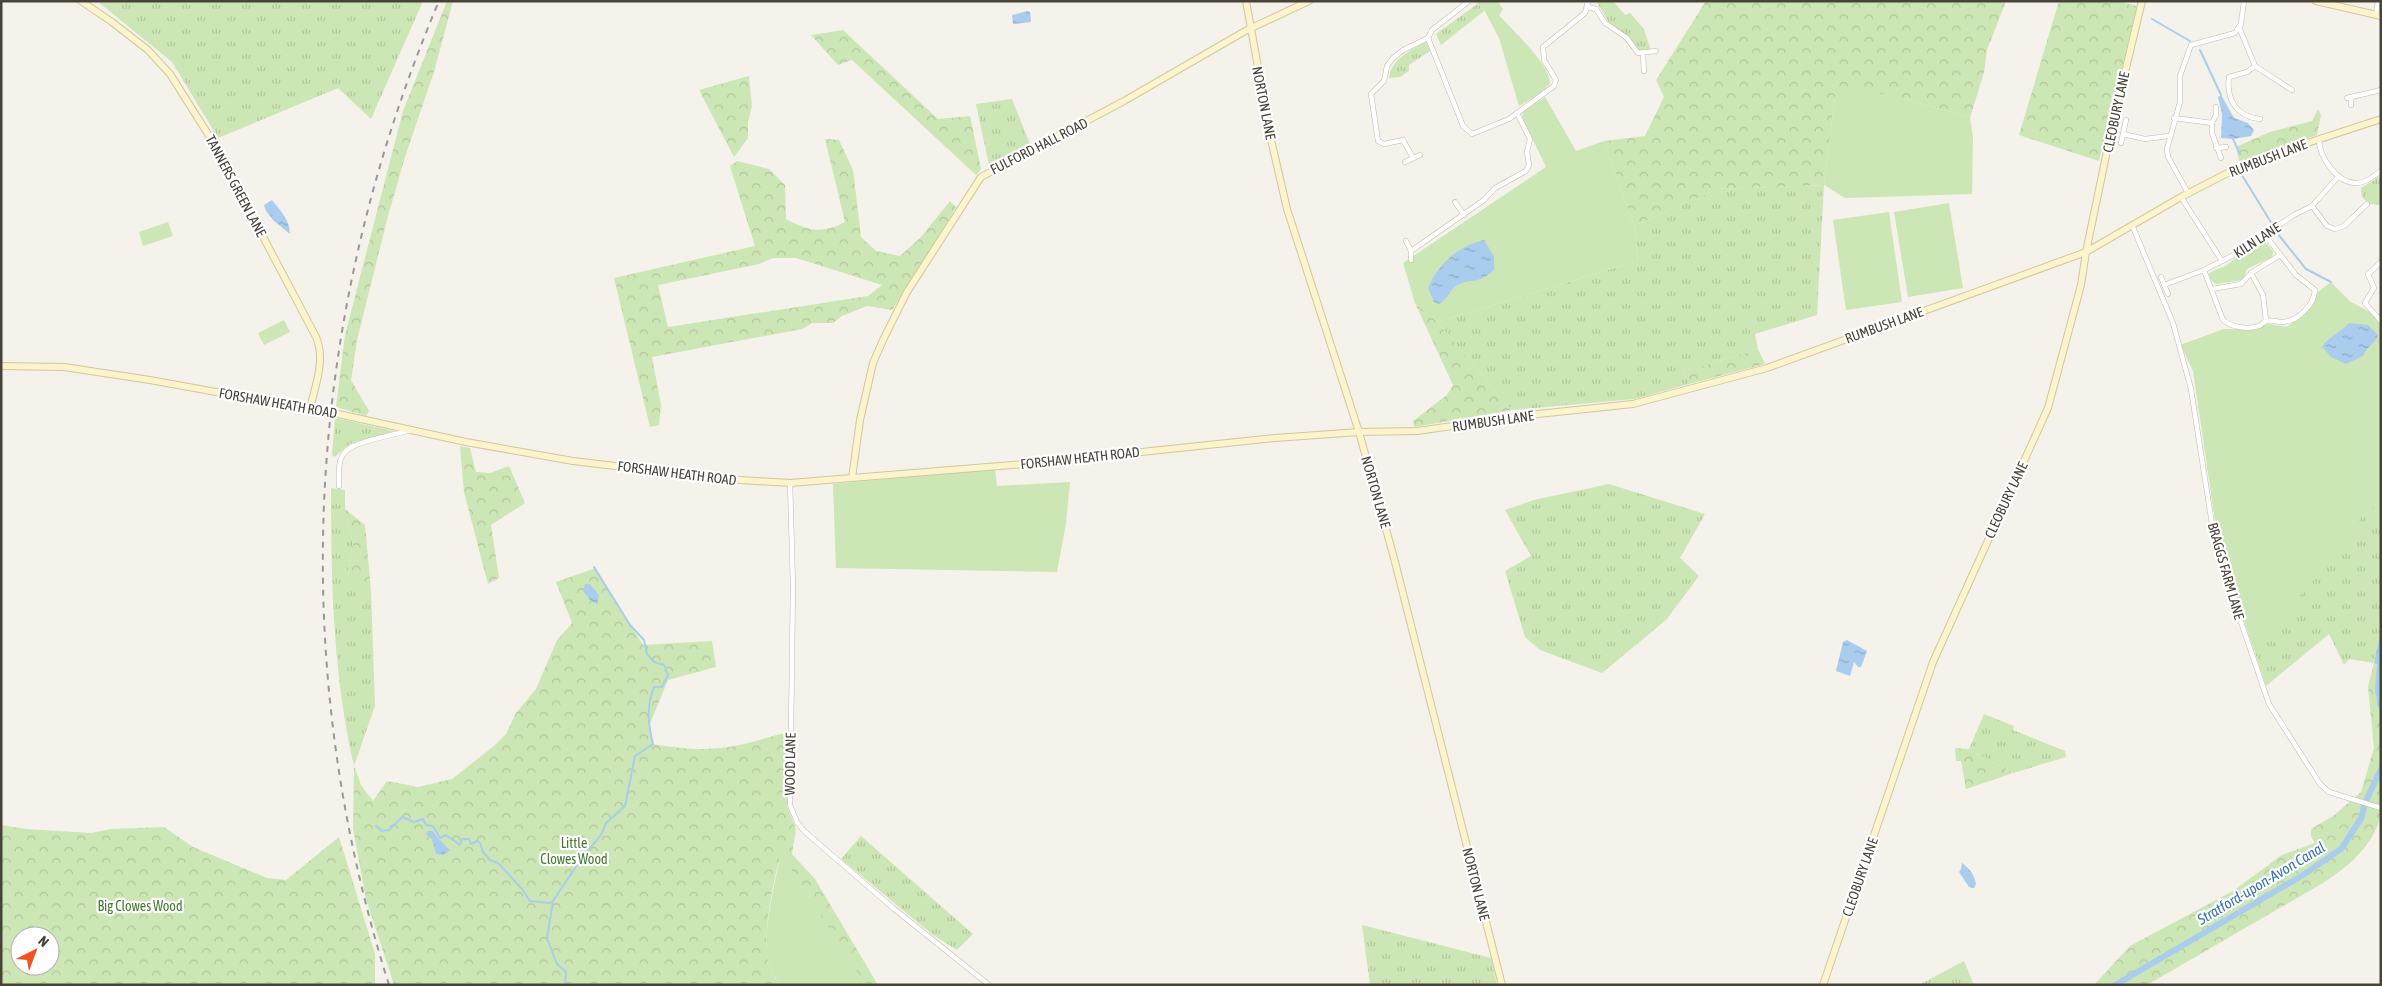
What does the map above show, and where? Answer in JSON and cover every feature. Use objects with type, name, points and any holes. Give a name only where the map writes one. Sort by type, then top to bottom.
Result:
[{"type":"street","name":"TANNERS GREEN LANE","points":[[81,1],[148,50],[170,74],[213,142],[319,344],[321,361],[310,410]]},
{"type":"street","name":"NORTON LANE","points":[[1246,1],[1272,144],[1287,209],[1359,432],[1411,621],[1502,985]]},
{"type":"street","name":"FULFORD HALL ROAD","points":[[852,478],[873,363],[907,292],[981,177],[1124,101],[1250,29],[1309,1]]},
{"type":"street","points":[[1413,158],[1403,140],[1384,144],[1378,141],[1371,94],[1384,81],[1387,66],[1393,58],[1402,50],[1428,38],[1432,30],[1468,1]]},
{"type":"street","name":"CLEOBURY LANE","points":[[1823,985],[1933,662],[2048,408],[2081,285],[2112,127],[2142,1]]},
{"type":"street","points":[[2188,193],[2168,157],[2169,136],[2180,102],[2181,70],[2190,45],[2235,33],[2239,27],[2244,1]]},
{"type":"street","points":[[2316,1],[2337,4],[2378,16],[2378,1]]},
{"type":"street","points":[[1428,38],[1467,132],[1472,134],[1509,119],[1554,86],[1556,80],[1544,60],[1543,47],[1585,13],[1588,4],[1596,10],[1605,22],[1627,38],[1638,53],[1643,54],[1656,51]]},
{"type":"street","points":[[2239,27],[2256,66],[2292,90]]},
{"type":"street","points":[[1643,54],[1644,71]]},
{"type":"street","points":[[2256,66],[2247,72],[2229,77],[2228,82],[2235,106],[2241,115],[2260,119]]},
{"type":"street","points":[[2351,105],[2349,97],[2381,90]]},
{"type":"street","points":[[2216,107],[2216,115],[2212,123],[2216,148],[2221,158]]},
{"type":"street","points":[[1411,251],[1484,200],[1494,188],[1526,170],[1529,165],[1527,152],[1530,139],[1517,113]]},
{"type":"street","points":[[2174,118],[2212,123]]},
{"type":"street","name":"RUMBUSH LANE","points":[[1359,432],[1417,431],[1642,402],[1767,368],[2086,252],[2188,193],[2248,162],[2381,119]]},
{"type":"street","points":[[2121,142],[2126,120]]},
{"type":"street","points":[[2123,134],[2145,139],[2169,136]]},
{"type":"street","points":[[2319,139],[2322,154],[2338,177],[2356,183],[2364,182],[2381,172]]},
{"type":"street","points":[[2216,148],[2226,147]]},
{"type":"street","points":[[1405,162],[1420,155]]},
{"type":"street","name":"KILN LANE","points":[[2164,285],[2222,261],[2312,206],[2338,177]]},
{"type":"street","points":[[2181,197],[2222,261]]},
{"type":"street","points":[[1455,202],[1464,215]]},
{"type":"street","points":[[2312,206],[2327,226],[2335,229],[2340,228],[2367,204]]},
{"type":"street","name":"BRAGGS FARM LANE","points":[[2132,225],[2173,323],[2191,389],[2215,543],[2269,704],[2320,784],[2329,792],[2381,808]]},
{"type":"street","points":[[2322,230],[2327,226]]},
{"type":"street","points":[[2204,270],[2223,320],[2228,324],[2234,327],[2257,327],[2266,322],[2292,321],[2304,313],[2315,294],[2313,286],[2296,275],[2286,259],[2280,255],[2265,235]]},
{"type":"street","points":[[1406,241],[1411,251],[1411,260]]},
{"type":"street","points":[[2212,288],[2240,284],[2251,273],[2280,255]]},
{"type":"street","points":[[2374,288],[2368,274],[2381,262]]},
{"type":"street","points":[[2251,273],[2263,294],[2266,322]]},
{"type":"street","points":[[2161,277],[2168,294]]},
{"type":"street","points":[[2374,288],[2381,290]]},
{"type":"street","points":[[2374,288],[2366,302],[2381,321]]},
{"type":"street","name":"FORSHAW HEATH ROAD","points":[[1,366],[64,367],[145,379],[338,414],[522,452],[574,460],[725,479],[790,483],[1037,463],[1275,438],[1359,432]]},
{"type":"street","points":[[339,486],[339,466],[346,452],[359,444],[411,429]]},
{"type":"street","name":"WOOD LANE","points":[[790,483],[793,586],[790,805],[797,822],[804,831],[893,908],[989,985]]},
{"type":"green space","points":[[97,1],[423,1],[371,119],[338,88],[218,138],[172,62]]},
{"type":"green space","points":[[447,1],[453,1],[434,72],[405,157],[388,216],[357,340],[351,380],[369,411],[366,416],[336,407],[345,335],[403,111]]},
{"type":"green space","points":[[1479,1],[1497,1],[1503,9],[1499,15],[1538,58],[1549,76],[1550,84],[1539,94],[1519,106],[1499,38],[1482,6],[1476,5]]},
{"type":"green space","points":[[1596,1],[1613,1],[1625,15],[1630,13],[1644,29],[1651,51],[1642,52],[1630,37],[1611,26]]},
{"type":"green space","points":[[1706,1],[2006,1],[1987,50],[1984,72],[1970,118],[1903,98],[1835,96],[1824,185],[1717,189],[1634,226],[1604,141],[1645,136],[1664,97],[1656,80]]},
{"type":"green space","points":[[2059,1],[2116,1],[2137,6],[2099,161],[2019,135]]},
{"type":"green space","points":[[1476,5],[1482,6],[1484,11],[1441,45],[1436,34]]},
{"type":"green space","points":[[843,30],[938,119],[970,116],[981,169],[976,175],[852,60],[838,65],[811,35]]},
{"type":"green space","points":[[1426,42],[1430,51],[1409,65],[1409,71],[1400,77],[1389,78],[1398,60]]},
{"type":"green space","points":[[749,76],[752,106],[748,122],[748,138],[734,157],[699,90]]},
{"type":"green space","points":[[1846,87],[1903,98],[1970,118],[1973,138],[1972,194],[1845,198],[1824,185],[1835,96]]},
{"type":"green space","points":[[1545,97],[1576,151],[1604,141],[1634,226],[1638,261],[1437,322],[1415,303],[1403,263],[1546,167],[1522,117],[1523,112]]},
{"type":"green space","points":[[1012,99],[1031,147],[989,165],[976,104]]},
{"type":"green space","points":[[2318,109],[2321,115],[2317,135],[2239,161],[2236,147],[2270,132],[2312,121]]},
{"type":"green space","points":[[825,139],[839,140],[853,170],[861,237],[876,251],[900,256],[921,237],[950,201],[956,207],[892,310],[867,306],[842,316],[833,323],[812,323],[802,329],[652,357],[661,405],[659,425],[650,427],[614,278],[755,246],[730,166],[737,161],[769,169],[785,185],[786,219],[815,230],[837,226],[845,222]],"holes":[[[773,258],[796,258],[882,285],[868,296],[668,327],[658,285],[759,264]]]},
{"type":"green space","points":[[2381,176],[2381,205],[2369,204],[2362,197],[2361,188]]},
{"type":"green space","points":[[1824,185],[1817,315],[1755,334],[1758,349],[1683,372],[1689,384],[1635,399],[1512,410],[1437,322],[1638,261],[1634,226],[1717,189]]},
{"type":"green space","points":[[1949,203],[1963,288],[1908,297],[1894,212]]},
{"type":"green space","points":[[1889,212],[1902,302],[1846,310],[1833,220]]},
{"type":"green space","points":[[168,222],[173,236],[143,246],[139,232]]},
{"type":"green space","points":[[2264,241],[2273,251],[2272,257],[2247,269],[2243,280],[2216,284],[2210,279],[2209,274],[2211,272],[2227,265],[2253,244]]},
{"type":"green space","points":[[2331,282],[2351,302],[2370,312],[2381,325],[2381,513],[2370,506],[2320,572],[2254,651],[2218,540],[2194,372],[2181,345],[2224,329],[2254,329],[2269,324],[2287,327],[2300,316],[2313,296]]},
{"type":"green space","points":[[1415,303],[1437,322],[1512,410],[1414,427],[1413,421],[1447,395],[1453,385]]},
{"type":"green space","points":[[284,320],[290,332],[264,345],[258,333]]},
{"type":"green space","points":[[2269,324],[2381,381],[2381,629],[2374,663],[2349,659],[2344,665],[2329,634],[2266,686],[2218,540],[2193,371],[2181,345],[2224,329],[2254,329]]},
{"type":"green space","points":[[1758,349],[1765,364],[1689,384],[1683,372]]},
{"type":"green space","points":[[335,418],[394,431],[350,444],[334,457],[332,454]]},
{"type":"green space","points":[[460,446],[470,448],[476,472],[490,473],[509,466],[525,503],[491,525],[499,578],[488,584],[464,492]]},
{"type":"green space","points":[[995,469],[997,486],[1070,482],[1066,523],[1057,572],[836,568],[833,484]]},
{"type":"green space","points":[[1609,484],[1705,514],[1680,558],[1699,576],[1666,620],[1602,673],[1540,650],[1525,637],[1505,571],[1531,556],[1505,510],[1534,500]]},
{"type":"green space","points":[[331,488],[345,490],[345,509],[353,544],[348,568],[349,581],[371,591],[375,706],[354,766],[337,663],[333,593]]},
{"type":"green space","points":[[345,509],[365,525],[371,591],[349,582],[348,568],[353,544]]},
{"type":"green space","name":"Little Clowes Wood","points":[[594,567],[643,645],[712,641],[716,667],[668,680],[649,726],[653,744],[703,749],[731,747],[785,734],[788,747],[787,806],[796,829],[792,854],[815,879],[878,985],[865,985],[781,854],[772,892],[767,935],[769,962],[779,985],[394,985],[366,899],[353,829],[354,766],[361,785],[373,801],[387,781],[418,787],[452,779],[494,746],[506,734],[516,713],[536,689],[557,640],[572,623],[556,582]]},
{"type":"green space","points":[[2374,663],[2381,667],[2381,815],[2366,846],[2342,870],[2323,883],[2147,985],[2094,985],[2130,946],[2233,891],[2282,855],[2315,843],[2311,836],[2311,829],[2333,816],[2361,792],[2374,748],[2368,687]]},
{"type":"green space","points":[[1984,714],[2014,726],[2013,730],[2065,751],[2066,757],[2013,773],[1969,749]]},
{"type":"green space","points":[[1955,748],[1969,749],[2013,773],[1966,789],[1961,761],[1956,761]]},
{"type":"green space","name":"Big Clowes Wood","points":[[1,825],[26,829],[91,833],[111,829],[164,827],[193,847],[267,878],[286,880],[339,837],[375,954],[375,985],[1,985]]},
{"type":"green space","points":[[861,836],[973,934],[957,950],[933,935],[841,859]]},
{"type":"green space","points":[[781,853],[865,985],[779,985],[769,963],[767,936],[770,907]]},
{"type":"green space","points":[[1362,925],[1491,958],[1497,985],[1370,985]]},
{"type":"green space","points":[[1964,961],[1974,985],[1919,985]]},
{"type":"water","points":[[1030,12],[1031,22],[1013,24],[1012,15]]},
{"type":"water","points":[[2221,95],[2234,118],[2248,123],[2254,130],[2251,136],[2233,139],[2221,138],[2222,114],[2218,97]]},
{"type":"water","points":[[272,200],[286,220],[290,234],[274,221],[266,211],[264,205]]},
{"type":"water","points":[[1484,240],[1494,256],[1494,270],[1483,278],[1456,286],[1439,304],[1434,302],[1428,288],[1437,271],[1457,251]]},
{"type":"water","points":[[2349,323],[2368,325],[2378,335],[2363,356],[2346,364],[2331,357],[2322,347]]},
{"type":"water","points":[[585,584],[590,584],[599,595],[597,604],[591,601],[583,591]]},
{"type":"water","points":[[2381,629],[2381,667],[2374,663]]},
{"type":"water","points":[[1847,640],[1867,651],[1861,667],[1858,667],[1854,662],[1850,676],[1836,671],[1843,642]]},
{"type":"water","points":[[428,831],[433,831],[450,850],[443,855],[436,854],[432,839],[426,834]]},
{"type":"water","points":[[1962,863],[1973,875],[1976,884],[1974,888],[1969,887],[1959,872]]},
{"type":"waterway","points":[[2152,19],[2190,41]]},
{"type":"waterway","points":[[2200,50],[2221,95]]},
{"type":"waterway","points":[[2233,139],[2240,154]]},
{"type":"waterway","points":[[2240,172],[2272,224]]},
{"type":"waterway","points":[[2277,233],[2306,269],[2331,282]]},
{"type":"waterway","points":[[565,985],[566,972],[557,964],[547,938],[553,901],[581,859],[601,835],[606,823],[625,806],[635,756],[653,744],[649,715],[651,694],[654,687],[662,687],[668,675],[664,665],[654,662],[647,654],[644,640],[630,625],[594,567]]},
{"type":"waterway","name":"Stratford-upon-Avon Canal","points":[[2381,652],[2378,690],[2381,706]]},
{"type":"waterway","name":"Stratford-upon-Avon Canal","points":[[2115,985],[2303,875],[2341,849],[2362,817],[2364,805],[2381,769]]},
{"type":"waterway","points":[[376,826],[382,831],[389,830],[402,817],[414,822],[423,819],[426,825],[433,826],[440,838],[446,835],[460,845],[462,839],[469,839],[471,844],[477,841],[490,860],[498,863],[522,889],[530,901],[550,903],[553,901]]},
{"type":"railway","points":[[389,985],[356,861],[334,737],[324,612],[325,488],[337,364],[360,242],[394,121],[439,1]]}]
